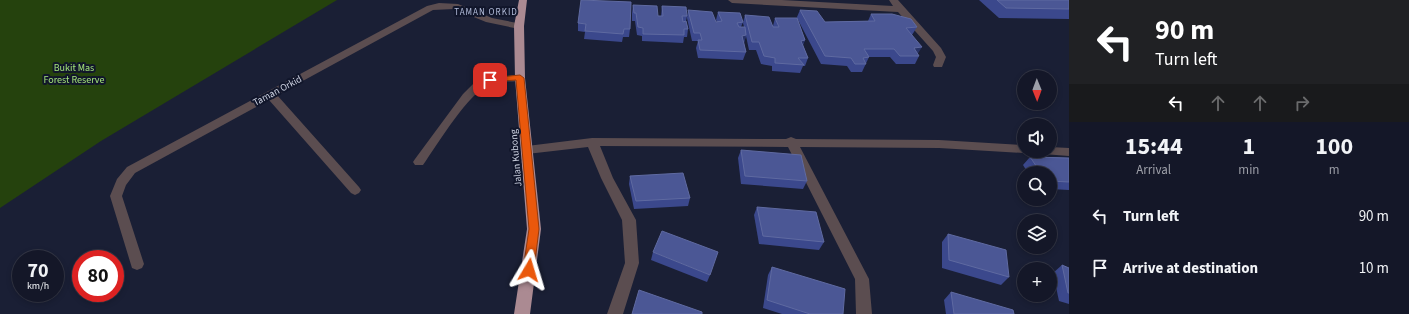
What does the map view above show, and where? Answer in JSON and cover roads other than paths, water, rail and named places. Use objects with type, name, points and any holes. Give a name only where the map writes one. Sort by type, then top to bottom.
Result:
[{"type":"highway","name":"Jalan Kubong","points":[[522,314],[534,229],[520,78],[519,26],[523,0]]},
{"type":"street","points":[[732,0],[901,9]]},
{"type":"street","points":[[894,0],[938,50],[941,58],[938,65]]},
{"type":"street","name":"Taman Orkid","points":[[138,264],[116,196],[117,188],[131,170],[438,5],[456,5],[488,20],[519,26]]},
{"type":"street","points":[[419,162],[467,96],[478,85],[490,80],[520,78]]},
{"type":"street","points":[[270,94],[355,190]]},
{"type":"street","points":[[527,150],[592,142],[790,141],[939,144],[1017,149]]},
{"type":"street","points":[[790,141],[862,279],[864,314]]},
{"type":"street","points":[[592,142],[607,178],[629,220],[632,263],[615,314]]},
{"type":"street","points":[[1057,151],[1069,152]]},
{"type":"district","name":"TAMAN ORKID","points":[[486,12]]},
{"type":"park label","name":"Bukit Mas Forest Reserve","points":[[74,72]]}]
